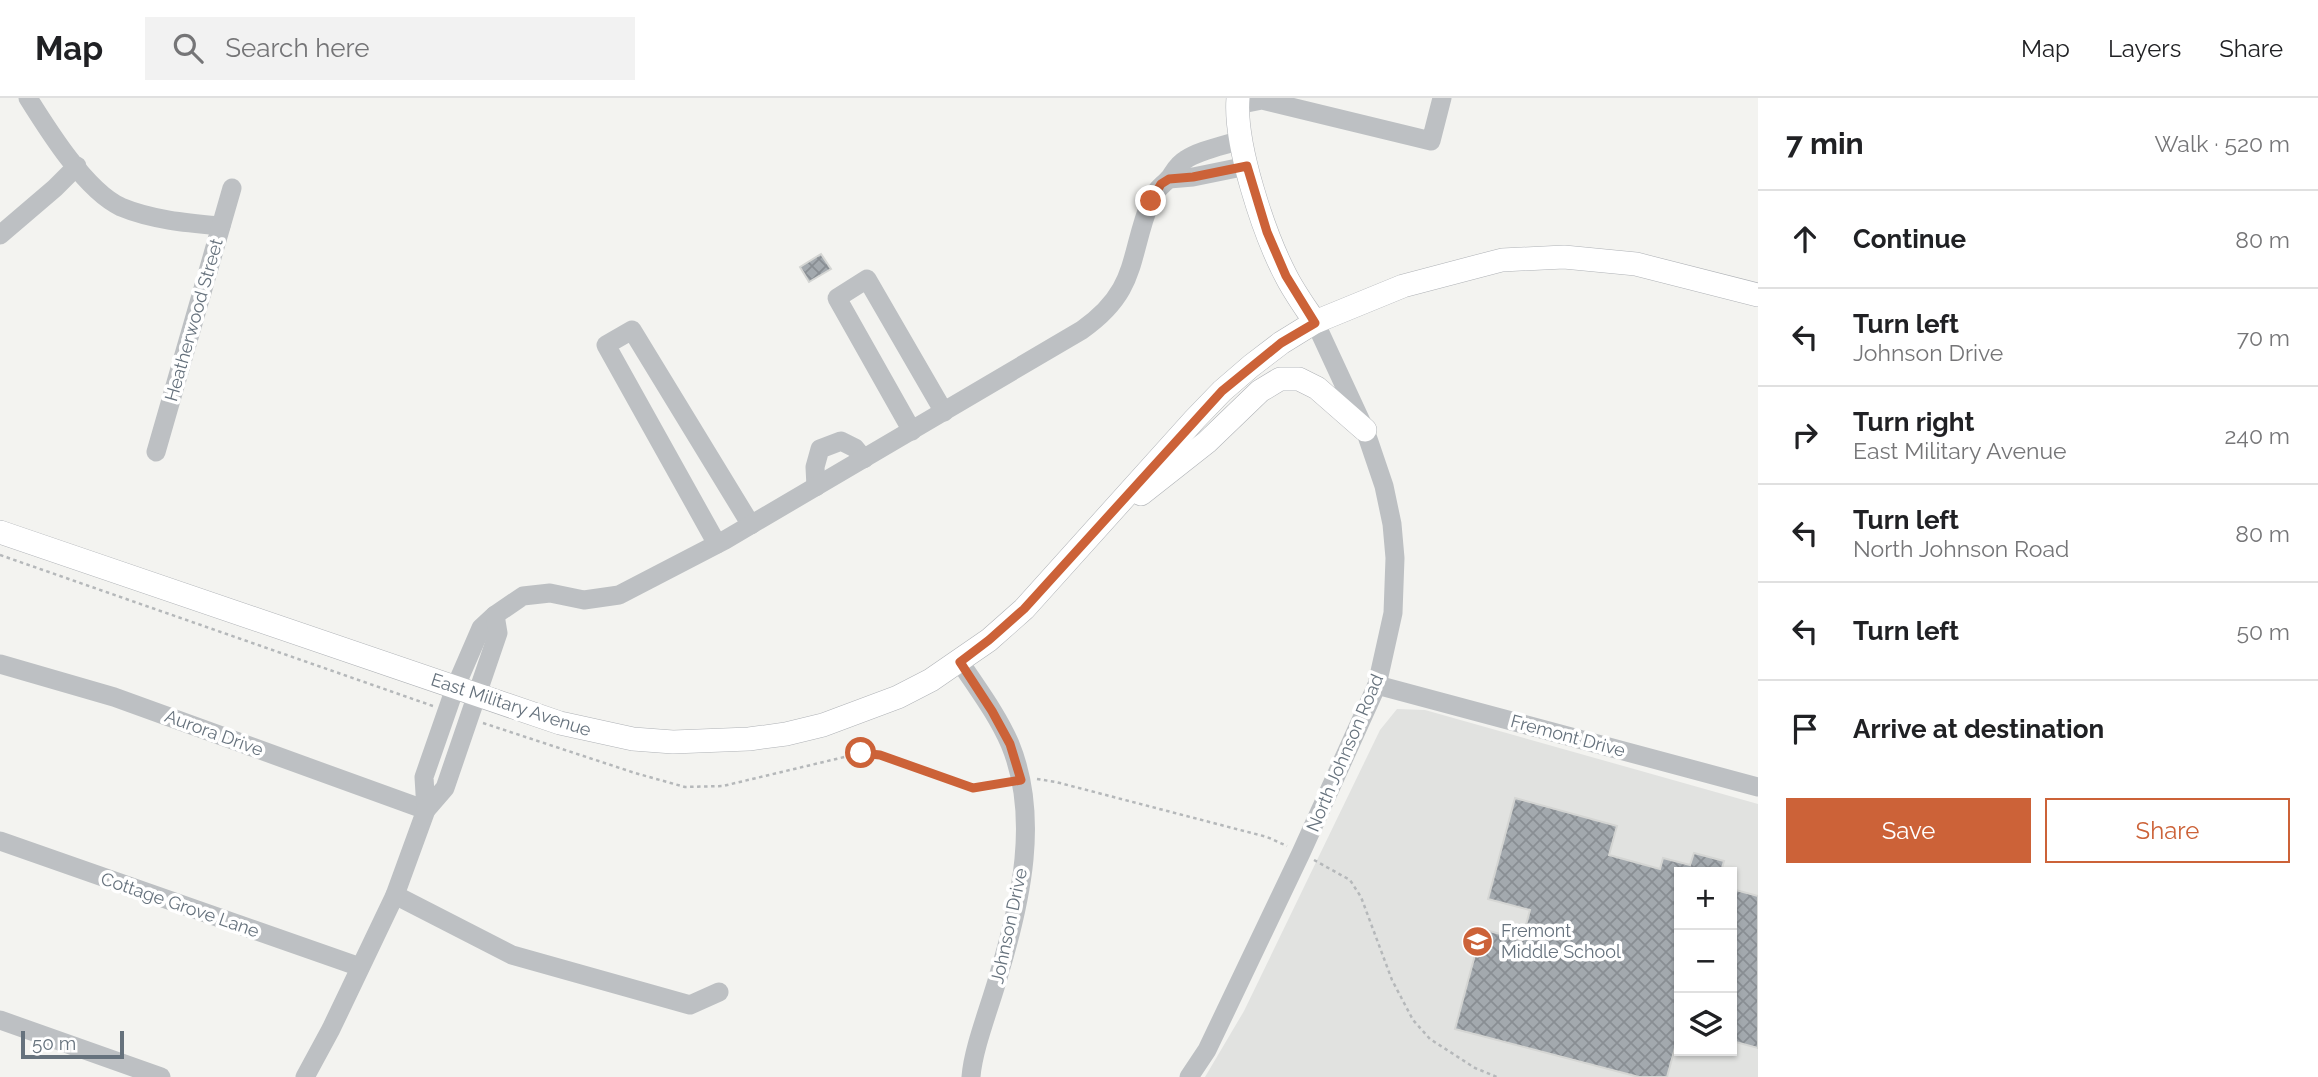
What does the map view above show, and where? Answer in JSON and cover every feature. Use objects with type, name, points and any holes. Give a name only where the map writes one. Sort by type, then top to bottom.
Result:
[{"type":"main road","name":"North Johnson Road","points":[[1238,101],[1241,140],[1267,232],[1286,276],[1315,323]]},
{"type":"main road","name":"East Military Avenue","points":[[0,532],[560,723],[633,739],[673,742],[725,741],[786,734],[823,725],[898,697],[960,662],[989,640],[1024,609],[1222,391],[1281,343],[1315,323],[1412,283],[1502,260],[1533,258],[1588,258],[1636,264],[1758,295]]},
{"type":"main road","points":[[1109,516],[1161,480],[1207,442],[1260,391],[1280,379],[1299,379],[1317,388],[1364,430]]},
{"type":"street","points":[[28,98],[57,143],[98,192],[121,206],[180,222],[221,226]]},
{"type":"street","points":[[1238,101],[1262,100],[1431,141],[1442,98]]},
{"type":"street","points":[[1169,179],[1185,159],[1241,140]]},
{"type":"street","points":[[0,235],[77,166]]},
{"type":"street","points":[[305,1077],[395,895],[426,810],[444,788],[468,718],[466,692],[481,628],[523,596],[550,593],[584,600],[620,595],[751,525],[944,412],[1101,317],[1123,288],[1151,201],[1161,184],[1169,179],[1247,166]]},
{"type":"street","name":"Heatherwood Street","points":[[156,452],[232,188]]},
{"type":"street","points":[[912,431],[836,298],[867,279],[944,412]]},
{"type":"street","name":"North Johnson Road","points":[[1189,1077],[1207,1050],[1377,685],[1393,613],[1395,558],[1388,503],[1364,430],[1315,323]]},
{"type":"street","points":[[717,544],[606,345],[632,330],[751,525]]},
{"type":"street","points":[[816,487],[815,467],[820,449],[841,441],[855,449],[864,459]]},
{"type":"street","name":"Johnson Drive","points":[[960,662],[1010,744],[1021,780],[1026,830],[1020,889],[971,1077]]},
{"type":"street","name":"Aurora Drive","points":[[0,664],[114,697],[426,810]]},
{"type":"street","name":"Fremont Drive","points":[[1377,685],[1758,787]]},
{"type":"street","points":[[426,810],[424,778],[447,711],[466,692]]},
{"type":"street","name":"Cottage Grove Lane","points":[[0,841],[360,967]]},
{"type":"street","points":[[395,895],[512,955],[690,1005],[719,992]]},
{"type":"street","points":[[0,1020],[153,1076]]},
{"type":"path","points":[[0,555],[447,711]]},
{"type":"path","points":[[468,718],[635,774],[685,787],[723,786],[861,753],[880,755],[973,788],[1031,779],[1056,782],[1267,837],[1350,880],[1361,897],[1392,980],[1413,1020],[1430,1039],[1475,1068],[1497,1077]]},
{"type":"shaded area","name":"Fremont Middle School","points":[[1397,709],[1425,710],[1758,804],[1758,1077],[1205,1077],[1244,1011],[1380,730]]},
{"type":"building","points":[[821,254],[831,269],[809,282],[800,267]]},
{"type":"building","name":"Fremont Middle School","points":[[1515,798],[1617,826],[1609,855],[1660,869],[1663,858],[1690,865],[1694,853],[1724,861],[1722,867],[1674,867],[1674,1051],[1667,1077],[1639,1077],[1455,1029],[1482,929],[1522,940],[1530,910],[1488,899]]},
{"type":"building","points":[[1737,890],[1758,896],[1758,1048],[1737,1042]]},
{"type":"place","name":"Fremont Middle School","points":[[1478,941]]},
{"type":"route","points":[[861,753],[880,755],[973,788],[1021,780],[1010,744],[960,662],[1024,609],[1222,391],[1281,343],[1315,323],[1286,276],[1267,232],[1247,166],[1169,179],[1161,184],[1151,201]]}]
